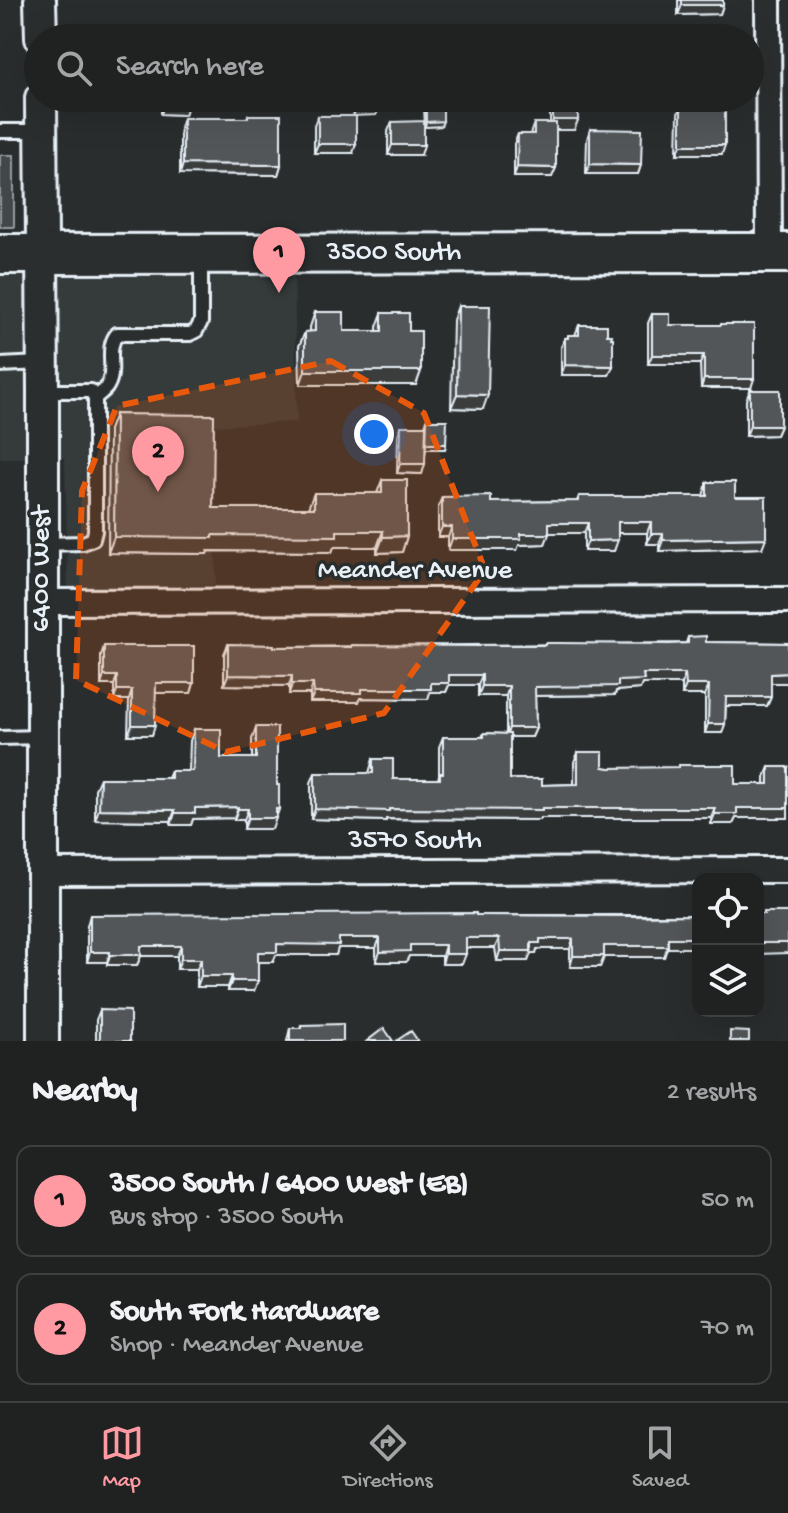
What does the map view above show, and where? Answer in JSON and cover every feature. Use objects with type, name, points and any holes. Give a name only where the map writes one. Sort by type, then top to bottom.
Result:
[{"type":"main road","name":"3500 South","points":[[0,254],[779,253]]},
{"type":"street","points":[[40,0],[41,24]]},
{"type":"street","points":[[768,0],[779,253]]},
{"type":"street","name":"6400 West","points":[[41,112],[43,1041]]},
{"type":"street","name":"Meander Avenue","points":[[42,602],[788,600]]},
{"type":"street","name":"3570 South","points":[[42,872],[788,870]]},
{"type":"lane","points":[[0,131],[41,131]]},
{"type":"lane","points":[[95,398],[106,388],[111,375],[110,348],[117,334],[190,334],[196,331],[201,322],[201,253]]},
{"type":"lane","points":[[0,365],[91,391],[95,398],[93,539],[83,543],[42,544]]},
{"type":"lane","points":[[0,738],[42,737]]},
{"type":"highlighted area","points":[[331,361],[424,413],[485,570],[384,713],[226,752],[76,680],[82,491],[117,406]]},
{"type":"shaded area","points":[[0,155],[14,155],[14,227],[0,227]]},
{"type":"shaded area","points":[[294,267],[297,422],[215,426],[216,585],[68,588],[65,458],[0,458],[0,268]]},
{"type":"building","points":[[682,0],[723,0],[723,5],[682,5]]},
{"type":"building","points":[[426,112],[443,112],[443,121],[426,122]]},
{"type":"building","points":[[553,112],[578,112],[578,120],[553,120]]},
{"type":"building","points":[[681,112],[725,112],[725,145],[681,145]]},
{"type":"building","points":[[248,115],[281,115],[281,165],[183,164],[183,118],[248,118]]},
{"type":"building","points":[[318,116],[356,116],[356,144],[318,144]]},
{"type":"building","points":[[424,121],[424,145],[392,145],[392,122]]},
{"type":"building","points":[[534,123],[556,123],[556,168],[517,167],[518,134],[534,134]]},
{"type":"building","points":[[590,129],[642,130],[641,165],[590,164]]},
{"type":"building","points":[[458,306],[490,306],[488,395],[457,394]]},
{"type":"building","points":[[315,312],[344,312],[344,331],[382,331],[382,313],[409,313],[409,331],[421,331],[421,371],[305,371],[305,332],[315,331]]},
{"type":"building","points":[[652,314],[670,314],[670,325],[754,324],[754,379],[704,379],[704,355],[652,355]]},
{"type":"building","points":[[579,325],[607,325],[607,335],[613,338],[613,366],[565,365],[565,338],[579,335]]},
{"type":"building","points":[[750,390],[780,390],[780,426],[750,426]]},
{"type":"building","points":[[115,414],[214,415],[213,508],[314,508],[314,493],[382,493],[382,480],[407,480],[407,536],[383,537],[383,531],[337,531],[337,536],[114,537]]},
{"type":"building","points":[[427,420],[447,420],[446,444],[426,444]]},
{"type":"building","points":[[401,426],[426,426],[425,464],[400,464]]},
{"type":"building","points":[[707,482],[735,482],[735,497],[766,497],[766,538],[663,540],[663,534],[651,534],[651,522],[618,522],[618,540],[588,541],[588,523],[549,523],[549,534],[521,534],[521,539],[452,539],[452,527],[442,527],[442,497],[491,496],[491,502],[579,501],[579,496],[707,496]]},
{"type":"building","points":[[706,636],[706,642],[788,643],[788,673],[771,674],[771,697],[726,697],[725,724],[708,724],[709,685],[686,685],[685,674],[643,674],[644,680],[618,681],[618,686],[535,687],[536,728],[509,728],[509,686],[482,686],[482,675],[449,675],[449,683],[431,683],[431,689],[314,693],[313,684],[292,684],[292,676],[228,675],[228,644],[351,647],[670,644],[688,643],[688,637]]},
{"type":"building","points":[[104,646],[194,646],[194,683],[156,683],[155,725],[132,725],[132,690],[117,690],[117,676],[104,676]]},
{"type":"building","points":[[256,727],[277,727],[279,809],[276,809],[276,818],[248,818],[248,809],[238,807],[195,808],[195,813],[99,809],[100,778],[171,778],[171,771],[193,771],[194,729],[221,729],[221,758],[256,758]]},
{"type":"building","points":[[484,733],[510,734],[510,779],[542,779],[542,785],[578,784],[578,752],[603,752],[603,767],[609,768],[735,765],[735,784],[769,784],[769,767],[788,767],[788,808],[737,808],[737,814],[715,814],[715,808],[315,809],[315,773],[373,773],[373,759],[393,759],[393,779],[440,779],[440,773],[443,773],[443,737],[484,737]]},
{"type":"building","points":[[788,912],[788,943],[764,943],[764,914]]},
{"type":"building","points":[[90,915],[692,915],[692,938],[668,938],[668,946],[604,946],[604,956],[573,956],[573,939],[540,939],[540,943],[531,943],[531,951],[500,951],[499,938],[466,938],[466,954],[445,954],[445,945],[410,945],[410,951],[380,952],[380,938],[339,938],[339,945],[277,944],[277,952],[258,952],[258,981],[232,981],[232,976],[201,976],[201,959],[181,959],[181,946],[141,946],[141,955],[90,952]]},
{"type":"building","points":[[100,1010],[130,1011],[130,1041],[100,1041]]},
{"type":"building","points":[[343,1024],[343,1041],[290,1041],[290,1028]]},
{"type":"building","points":[[384,1028],[393,1041],[367,1041]]},
{"type":"building","points":[[411,1031],[418,1041],[396,1041]]},
{"type":"building","points":[[730,1031],[749,1032],[749,1041],[730,1041]]},
{"type":"place","name":"3500 South / 6400 West (EB)","points":[[279,293]]},
{"type":"place","name":"South Fork Hardware","points":[[158,492]]}]
